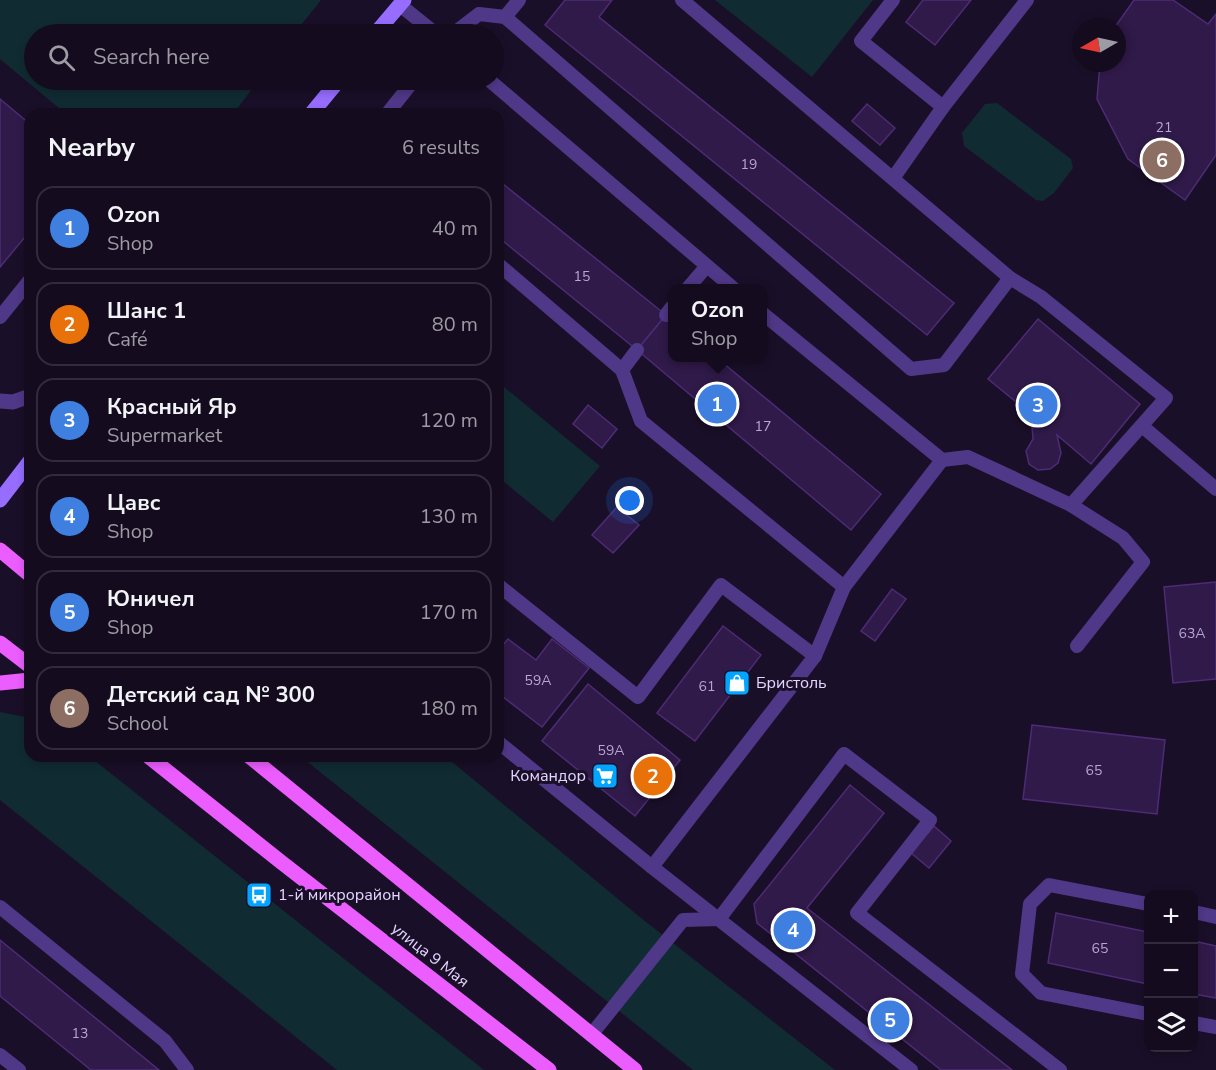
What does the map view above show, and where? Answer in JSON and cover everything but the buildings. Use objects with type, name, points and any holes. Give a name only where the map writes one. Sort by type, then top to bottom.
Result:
[{"type":"main road","points":[[0,550],[24,570]]},
{"type":"main road","points":[[0,643],[24,661]]},
{"type":"main road","points":[[0,683],[24,681]]},
{"type":"main road","name":"улица 9 Мая","points":[[156,762],[549,1070]]},
{"type":"main road","points":[[256,762],[635,1070]]},
{"type":"street","points":[[383,24],[402,2]]},
{"type":"street","points":[[316,108],[331,90]]},
{"type":"street","points":[[0,401],[13,402],[24,398]]},
{"type":"street","points":[[0,500],[24,470]]},
{"type":"lane","points":[[505,17],[519,0]]},
{"type":"lane","points":[[682,0],[894,177],[1010,278],[1041,297],[1166,398],[1071,505]]},
{"type":"lane","points":[[893,0],[861,41],[943,107]]},
{"type":"lane","points":[[894,177],[943,107],[1027,0]]},
{"type":"lane","points":[[402,2],[425,24]]},
{"type":"lane","points":[[466,24],[479,14],[505,17],[911,369],[944,365],[1010,278]]},
{"type":"lane","points":[[392,108],[406,90]]},
{"type":"lane","points":[[501,90],[728,284]]},
{"type":"lane","points":[[691,284],[706,267]]},
{"type":"lane","points":[[504,269],[622,370],[641,421],[844,587]]},
{"type":"lane","points":[[0,317],[24,287]]},
{"type":"lane","points":[[767,317],[942,460]]},
{"type":"lane","points":[[622,370],[637,350]]},
{"type":"lane","points":[[1142,426],[1216,489]]},
{"type":"lane","points":[[652,867],[815,656],[844,587],[942,460],[968,457],[1071,505],[1123,538],[1143,562],[1077,646]]},
{"type":"lane","points":[[504,590],[638,697],[721,585],[815,656]]},
{"type":"lane","points":[[504,747],[652,867],[911,1070]]},
{"type":"lane","points":[[719,919],[844,754],[930,819],[856,913],[1060,1070]]},
{"type":"lane","points":[[1144,903],[1049,885],[1030,904],[1022,974],[1041,993],[1144,1013]]},
{"type":"lane","points":[[0,907],[165,1041],[187,1070]]},
{"type":"lane","points":[[1198,913],[1216,917]]},
{"type":"lane","points":[[591,1035],[683,920],[719,919]]},
{"type":"lane","points":[[1198,1024],[1216,1028]]},
{"type":"lane","points":[[0,1055],[19,1070]]},
{"type":"shaded area","points":[[0,0],[321,0],[302,24],[24,24],[24,79],[0,59]]},
{"type":"shaded area","points":[[715,0],[873,0],[812,77]]},
{"type":"shaded area","points":[[37,90],[251,90],[238,108],[59,108]]},
{"type":"shaded area","points":[[997,103],[1071,159],[1073,168],[1054,193],[1043,201],[1036,200],[964,146],[962,133],[985,104]]},
{"type":"shaded area","points":[[504,387],[600,466],[553,522],[504,482]]},
{"type":"shaded area","points":[[0,712],[24,717],[24,762],[97,762],[484,1070],[337,1070],[0,800]]},
{"type":"shaded area","points":[[308,762],[452,762],[641,918],[835,1070],[693,1070]]},
{"type":"place","name":"Детский сад № 300","points":[[1162,160]]},
{"type":"place","name":"Ozon","points":[[717,404]]},
{"type":"place","name":"Красный Яр","points":[[1038,405]]},
{"type":"place","name":"Бристоль","points":[[737,683]]},
{"type":"place","name":"Командор","points":[[605,776]]},
{"type":"place","name":"Шанс 1","points":[[653,776]]},
{"type":"place","name":"1-й микрорайон","points":[[259,895]]},
{"type":"place","name":"Цавс","points":[[793,930]]},
{"type":"place","name":"Юничел","points":[[890,1020]]}]
